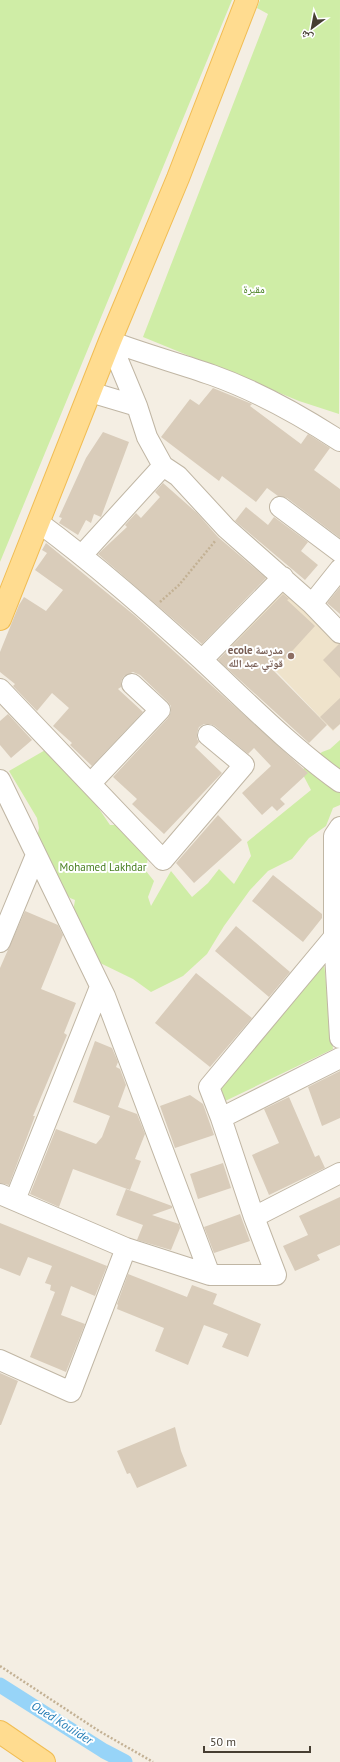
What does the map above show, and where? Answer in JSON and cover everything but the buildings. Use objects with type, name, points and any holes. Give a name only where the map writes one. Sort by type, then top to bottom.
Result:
[{"type":"main road","points":[[0,619],[110,341],[178,178],[247,0]]},
{"type":"main road","points":[[0,1732],[44,1762]]},
{"type":"street","points":[[110,341],[138,406],[147,438],[163,466],[178,476],[226,528],[283,577],[312,604],[340,634]]},
{"type":"street","points":[[110,341],[148,355],[213,375],[279,404],[340,441]]},
{"type":"street","points":[[90,392],[138,406]]},
{"type":"street","points":[[82,554],[163,466]]},
{"type":"street","points":[[280,507],[340,552]]},
{"type":"street","points":[[38,522],[82,554],[202,660],[278,732],[316,765],[340,782]]},
{"type":"street","points":[[312,604],[340,569]]},
{"type":"street","points":[[202,660],[283,577]]},
{"type":"street","points":[[91,783],[160,710],[132,684]]},
{"type":"street","points":[[0,689],[163,860],[244,765],[208,735]]},
{"type":"street","points":[[0,780],[100,987],[210,1275]]},
{"type":"street","points":[[340,827],[334,836],[334,937],[340,1038]]},
{"type":"street","points":[[0,942],[36,855]]},
{"type":"street","points":[[100,987],[8,1197],[126,1248],[210,1275],[276,1275],[254,1217],[209,1087],[334,937]]},
{"type":"street","points":[[221,1118],[340,1058]]},
{"type":"street","points":[[254,1217],[340,1173]]},
{"type":"street","points":[[0,1360],[71,1392],[126,1248]]},
{"type":"path","points":[[148,613],[179,585],[226,528]]},
{"type":"path","points":[[0,1666],[100,1731],[153,1762]]},
{"type":"shaded area","name":"ecole مدرسة قوتي عبد الله","points":[[285,589],[340,644],[340,724],[333,731],[276,671],[266,680],[230,643]]},
{"type":"green space","points":[[0,0],[232,0],[0,562]]},
{"type":"green space","name":"مقبرة","points":[[260,0],[340,0],[339,414],[299,401],[143,337],[268,14],[257,8]]},
{"type":"green space","name":"Mohamed Lakhdar","points":[[340,740],[340,805],[333,808],[326,826],[309,838],[292,859],[268,871],[250,890],[224,926],[207,954],[183,976],[151,992],[133,979],[96,961],[72,918],[75,900],[70,898],[58,883],[37,838],[39,828],[37,818],[9,771],[47,749],[78,778],[110,825],[130,825],[148,856],[146,871],[154,881],[148,897],[151,906],[171,871],[192,897],[208,883],[219,869],[234,884],[251,856],[247,842],[311,790],[301,771],[322,752],[330,749]]},
{"type":"green space","points":[[324,963],[333,1049],[221,1103],[212,1092]]},
{"type":"waterway","name":"Oued Kouiider","points":[[0,1685],[104,1751],[125,1762]]},
{"type":"place","name":"ecole مدرسة قوتي عبد الله","points":[[291,656]]}]
